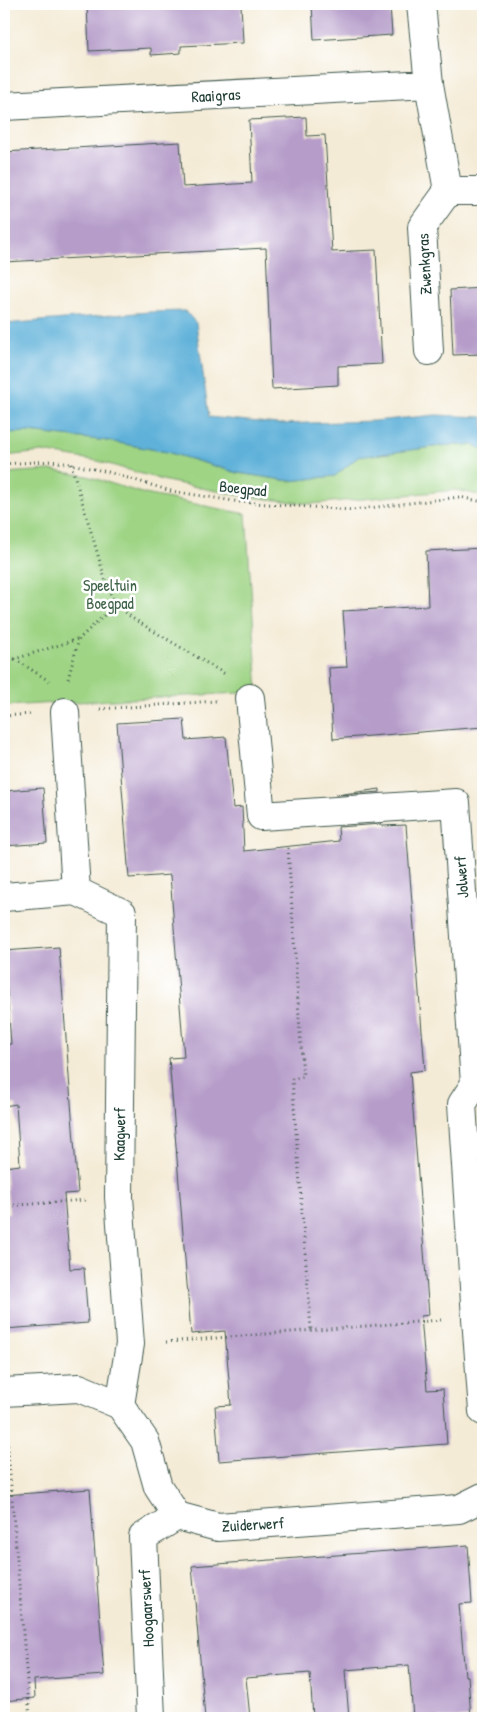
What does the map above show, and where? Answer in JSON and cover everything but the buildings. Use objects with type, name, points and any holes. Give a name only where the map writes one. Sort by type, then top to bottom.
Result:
[{"type":"street","points":[[421,4],[428,84],[448,191],[483,191]]},
{"type":"street","name":"Raaigras","points":[[4,106],[428,84]]},
{"type":"street","name":"Zwenkgras","points":[[429,351],[422,227],[448,191]]},
{"type":"street","name":"Jolwerf","points":[[250,698],[261,816],[456,803],[474,921],[475,1084],[462,1104],[483,1411]]},
{"type":"street","points":[[4,897],[76,891],[65,701]]},
{"type":"street","name":"Kaagwerf","points":[[76,891],[122,913],[119,1197],[130,1344],[120,1406]]},
{"type":"street","points":[[4,1392],[79,1388],[120,1406],[145,1441],[158,1487],[177,1516]]},
{"type":"street","name":"Zuiderwerf","points":[[177,1516],[218,1527],[459,1509],[483,1497]]},
{"type":"street","name":"Hoogaarswerf","points":[[151,1718],[143,1537],[177,1516]]},
{"type":"street","points":[[143,1718],[151,1718]]},
{"type":"path","name":"Boegpad","points":[[4,464],[50,461],[71,464],[108,472],[171,491],[240,502],[352,510],[460,497],[483,502]]},
{"type":"path","points":[[71,464],[108,589],[116,604],[132,618],[241,684],[250,698]]},
{"type":"path","points":[[4,658],[14,659],[79,639],[116,604]]},
{"type":"path","points":[[65,701],[79,639]]},
{"type":"path","points":[[14,659],[65,701],[250,698]]},
{"type":"path","points":[[286,814],[303,1077],[292,1079],[311,1330]]},
{"type":"path","points":[[4,1206],[119,1197]]},
{"type":"path","points":[[130,1344],[476,1318]]},
{"type":"path","points":[[4,1392],[30,1718]]},
{"type":"green space","points":[[29,432],[108,441],[167,452],[238,473],[290,481],[335,476],[358,457],[449,445],[473,445],[483,449],[483,496],[456,490],[311,504],[242,496],[166,481],[98,461],[43,452],[4,456],[4,433]]},
{"type":"green space","name":"Speeltuin Boegpad","points":[[50,470],[87,476],[145,494],[246,514],[258,692],[4,706],[4,473]]},
{"type":"water","points":[[185,311],[196,323],[209,417],[278,424],[374,421],[436,415],[483,417],[483,449],[473,445],[449,445],[358,457],[335,476],[290,481],[238,473],[167,452],[108,441],[29,432],[4,433],[4,324],[148,312]]}]
